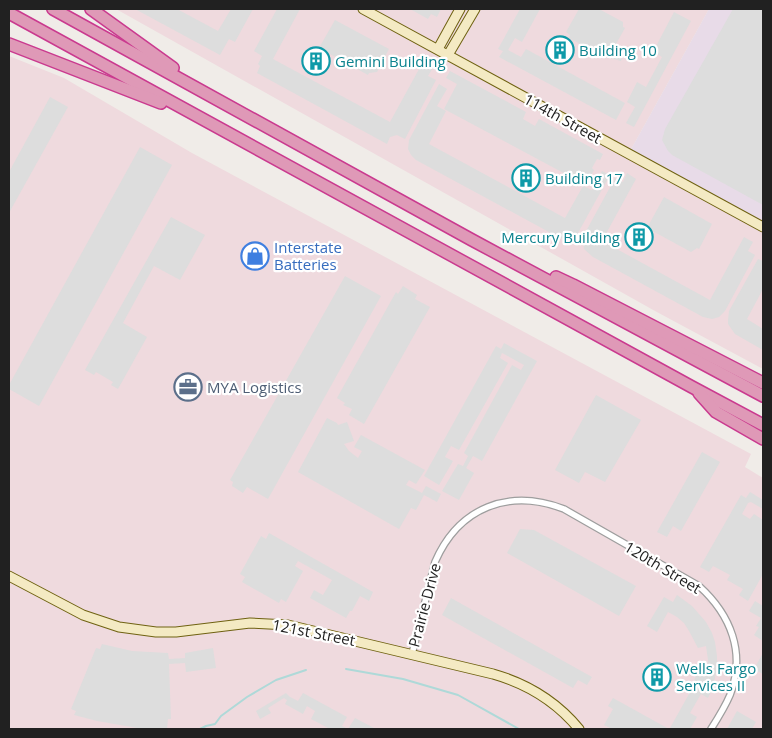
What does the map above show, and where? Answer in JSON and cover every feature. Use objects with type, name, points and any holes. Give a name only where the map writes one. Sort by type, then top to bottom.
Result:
[{"type":"highway","points":[[53,9],[472,240],[763,396]]},
{"type":"highway","points":[[91,9],[215,99]]},
{"type":"highway","points":[[9,13],[763,425]]},
{"type":"highway","points":[[9,44],[206,121]]},
{"type":"highway","points":[[472,240],[573,285],[763,383]]},
{"type":"highway","points":[[692,387],[716,412],[763,439]]},
{"type":"street","name":"114th Street","points":[[363,9],[763,228]]},
{"type":"street","points":[[438,49],[460,9]]},
{"type":"street","points":[[448,55],[475,9]]},
{"type":"street","name":"Prairie Drive","points":[[412,654],[434,562],[454,529],[483,509],[506,502],[531,501],[552,505],[564,510]]},
{"type":"street","name":"120th Street","points":[[564,510],[699,586],[715,602],[728,623],[736,656],[733,684],[724,706],[711,729]]},
{"type":"street","name":"121st Street","points":[[9,576],[83,615],[119,627],[147,631],[176,632],[194,631],[232,624],[269,623],[288,625],[493,674],[522,684],[550,700],[579,729]]},
{"type":"shaded area","points":[[116,9],[709,9],[629,153],[763,227],[763,369],[655,311]]},
{"type":"shaded area","points":[[135,9],[177,9],[218,31],[231,9],[253,9],[235,42],[229,39],[220,55]]},
{"type":"shaded area","points":[[277,9],[300,9],[273,59],[390,122],[424,60],[434,66],[428,76],[436,80],[405,139],[397,135],[390,137],[387,144],[257,73],[260,66],[258,64],[262,56],[254,51]]},
{"type":"shaded area","points":[[410,9],[441,9],[437,17],[431,14],[428,19]]},
{"type":"shaded area","points":[[520,9],[540,9],[522,42],[515,38],[508,50],[521,57],[526,49],[625,103],[616,120],[499,57],[503,51],[498,49]]},
{"type":"shaded area","points":[[579,9],[599,9],[623,22],[623,27],[625,28],[616,44],[638,56],[634,62],[623,55],[621,61],[600,55],[569,38],[570,35],[566,32]]},
{"type":"shaded area","points":[[709,9],[763,9],[763,227],[629,153]]},
{"type":"shaded area","points":[[733,9],[763,9],[763,205],[672,155],[662,140],[665,129]]},
{"type":"shaded area","points":[[674,12],[691,21],[634,127],[626,123],[635,107],[627,102],[637,82],[646,87],[662,57],[653,52]]},
{"type":"shaded area","points":[[335,20],[389,49],[377,72],[369,73],[368,75],[319,48]]},
{"type":"shaded area","points":[[9,56],[64,78],[192,153],[751,454],[745,467],[763,478],[763,729],[9,729]]},
{"type":"shaded area","points":[[450,71],[526,112],[523,119],[535,126],[539,119],[603,154],[600,160],[597,159],[592,168],[594,170],[586,185],[444,109],[457,84],[446,78]]},
{"type":"shaded area","points":[[439,84],[447,89],[437,106],[446,111],[429,144],[565,218],[583,186],[592,190],[602,171],[610,175],[578,233],[572,238],[560,238],[416,160],[411,155],[408,149],[409,140]]},
{"type":"shaded area","points":[[50,97],[68,107],[9,213],[9,172]]},
{"type":"shaded area","points":[[140,147],[172,165],[39,406],[9,389],[9,385]]},
{"type":"shaded area","points":[[627,173],[636,179],[602,241],[710,300],[744,237],[753,242],[748,251],[755,255],[725,311],[719,317],[712,319],[703,317],[593,257],[584,249],[585,233],[615,178],[623,182]]},
{"type":"shaded area","points":[[664,197],[712,224],[699,249],[697,248],[691,252],[647,228]]},
{"type":"shaded area","points":[[171,217],[205,235],[180,280],[154,266],[123,323],[147,337],[118,389],[111,385],[113,382],[96,372],[94,375],[85,370]]},
{"type":"shaded area","points":[[758,259],[763,261],[763,289],[747,319],[763,329],[763,350],[735,334],[728,324],[729,311]]},
{"type":"shaded area","points":[[345,276],[381,296],[268,499],[247,487],[243,493],[232,486],[233,482],[230,480]]},
{"type":"shaded area","points":[[403,286],[417,295],[415,299],[430,307],[364,424],[349,415],[352,409],[343,405],[345,403],[337,398],[396,292],[398,294]]},
{"type":"shaded area","points":[[504,343],[537,361],[482,461],[473,456],[466,468],[474,473],[459,500],[442,491],[458,464],[463,466],[468,456],[464,453],[512,365],[521,370],[524,365],[502,353],[500,358],[508,363],[459,450],[451,446],[445,457],[453,461],[439,485],[424,476],[496,346],[501,349]]},
{"type":"shaded area","points":[[596,395],[641,420],[605,482],[585,472],[579,483],[555,470]]},
{"type":"shaded area","points":[[327,418],[338,425],[347,422],[354,441],[344,444],[358,458],[362,451],[354,447],[361,435],[425,470],[416,484],[409,480],[406,485],[422,493],[426,486],[441,494],[437,502],[424,495],[416,510],[411,508],[399,529],[298,472]]},
{"type":"shaded area","points":[[702,452],[720,462],[681,531],[673,526],[667,537],[657,532]]},
{"type":"shaded area","points":[[750,492],[763,500],[763,509],[751,502],[748,503],[742,514],[750,519],[754,514],[763,520],[763,574],[748,601],[739,595],[743,589],[727,580],[730,575],[713,566],[709,572],[700,567],[741,495],[746,498]]},
{"type":"shaded area","points":[[520,529],[534,530],[636,586],[619,616],[507,553]]},
{"type":"shaded area","points":[[269,533],[373,592],[369,601],[360,596],[346,618],[310,598],[314,590],[323,595],[332,580],[298,561],[295,566],[303,571],[286,602],[281,599],[279,603],[242,582],[245,577],[240,574],[261,536],[266,539]]},
{"type":"shaded area","points":[[677,595],[692,606],[706,622],[715,642],[717,656],[713,688],[708,698],[701,694],[690,713],[697,717],[690,729],[670,728],[689,694],[697,673],[707,675],[708,660],[706,646],[698,648],[684,623],[668,612],[657,632],[647,626],[664,597],[673,602]]},
{"type":"shaded area","points":[[451,598],[592,677],[587,685],[578,680],[573,688],[442,615]]},
{"type":"shaded area","points":[[755,601],[763,606],[763,641],[754,635],[759,627],[756,626],[761,618],[749,611]]},
{"type":"shaded area","points":[[102,644],[132,651],[168,653],[169,659],[185,658],[185,653],[213,648],[216,668],[186,672],[185,663],[169,664],[171,719],[168,719],[167,729],[143,729],[97,721],[74,715],[76,711],[71,709],[96,648],[100,649]]},
{"type":"shaded area","points":[[763,653],[763,674],[754,669]]},
{"type":"shaded area","points":[[286,693],[298,701],[303,693],[347,717],[342,726],[348,729],[330,729],[311,719],[315,711],[307,706],[303,714],[285,704],[287,700],[284,698],[268,708],[271,713],[260,719],[256,711]]},
{"type":"shaded area","points":[[613,698],[669,729],[609,729],[604,725],[613,709],[608,706]]},
{"type":"shaded area","points":[[737,711],[756,722],[752,729],[727,729]]},
{"type":"shaded area","points":[[355,718],[376,729],[348,729]]},
{"type":"waterway","points":[[346,669],[403,679],[458,695],[519,729]]},
{"type":"waterway","points":[[200,729],[215,724],[221,716],[247,697],[276,680],[306,670]]},
{"type":"place","name":"Building 10","points":[[560,50]]},
{"type":"place","name":"Gemini Building","points":[[316,61]]},
{"type":"place","name":"Building 17","points":[[526,178]]},
{"type":"place","name":"Mercury Building","points":[[639,237]]},
{"type":"place","name":"Interstate Batteries","points":[[255,256]]},
{"type":"place","name":"MYA Logistics","points":[[188,387]]},
{"type":"place","name":"Wells Fargo Services II","points":[[657,677]]}]
